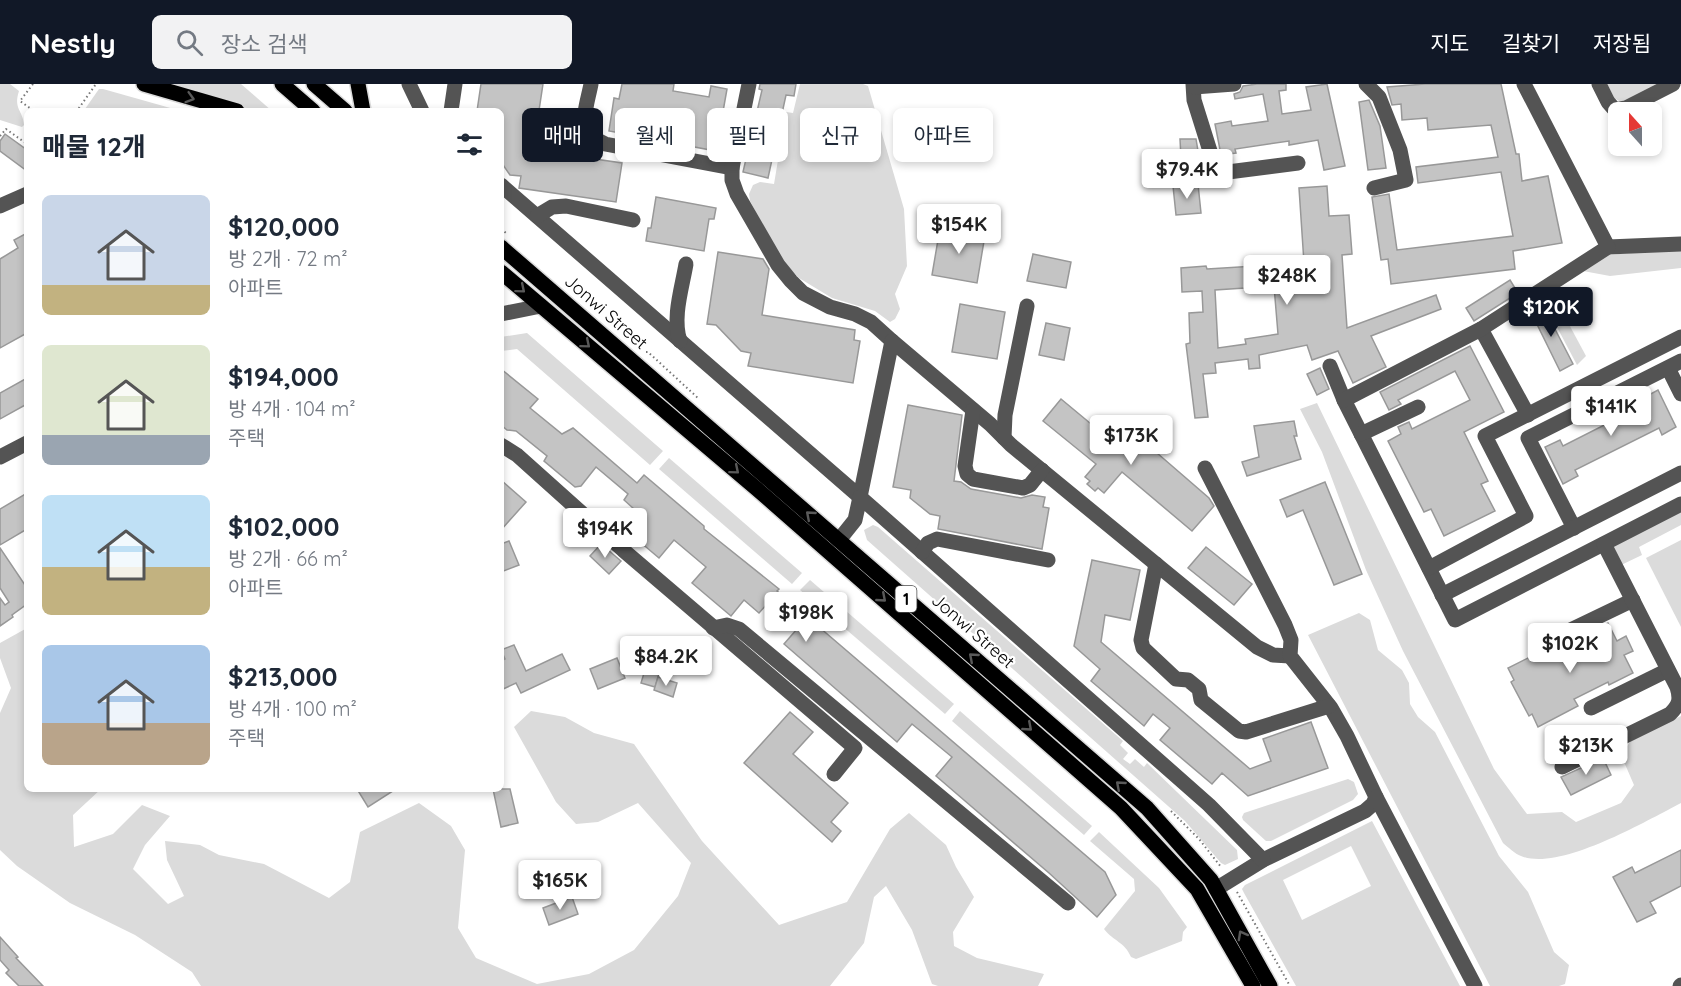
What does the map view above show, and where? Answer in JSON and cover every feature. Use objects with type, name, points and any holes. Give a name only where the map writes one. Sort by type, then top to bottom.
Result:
[{"type":"main road","points":[[144,84],[227,108]]},
{"type":"main road","points":[[282,84],[310,108]]},
{"type":"main road","points":[[314,84],[342,108]]},
{"type":"main road","points":[[358,84],[362,108]]},
{"type":"main road","name":"Jonwi Street","points":[[504,250],[1147,808],[1216,889],[1270,986]]},
{"type":"main road","name":"Jonwi Street","points":[[504,275],[758,489],[1121,808],[1197,889],[1253,986]]},
{"type":"street","points":[[409,84],[421,108]]},
{"type":"street","points":[[451,108],[455,84]]},
{"type":"street","points":[[591,84],[584,119],[587,131],[593,138],[605,144],[732,168]]},
{"type":"street","points":[[748,84],[732,168],[732,180],[737,194],[778,265],[791,281],[803,293],[830,307],[871,321],[1004,438],[1257,647],[1273,655],[1290,656]]},
{"type":"street","points":[[1234,84],[1194,86],[1194,100],[1215,167],[1228,172],[1298,164]]},
{"type":"street","points":[[1366,84],[1379,97],[1400,150],[1406,180],[1374,188]]},
{"type":"street","points":[[1524,84],[1608,247]]},
{"type":"street","points":[[1599,84],[1615,110],[1626,108],[1673,84]]},
{"type":"street","points":[[504,188],[1209,805],[1263,860]]},
{"type":"street","points":[[0,206],[24,195]]},
{"type":"street","points":[[537,216],[552,207],[566,207],[633,220]]},
{"type":"street","points":[[1344,400],[1481,329],[1608,247],[1681,244]]},
{"type":"street","points":[[680,341],[676,322],[686,264]]},
{"type":"street","points":[[504,313],[541,306]]},
{"type":"street","points":[[1004,438],[1005,415],[1027,306]]},
{"type":"street","points":[[1481,329],[1528,415]]},
{"type":"street","points":[[1429,568],[1526,516],[1485,436],[1681,337]]},
{"type":"street","points":[[838,540],[855,520],[892,341]]},
{"type":"street","points":[[1574,528],[1528,438],[1674,365],[1681,394]]},
{"type":"street","points":[[1330,366],[1344,400],[1455,620],[1681,504]]},
{"type":"street","points":[[1361,434],[1418,407]]},
{"type":"street","points":[[973,410],[965,466],[967,474],[973,479],[1023,488],[1030,485],[1042,470]]},
{"type":"street","points":[[0,457],[24,444]]},
{"type":"street","points":[[504,447],[517,455],[623,550],[855,748],[834,774]]},
{"type":"street","points":[[1205,468],[1285,625],[1291,640],[1290,656],[1329,706],[1347,736],[1376,797],[1475,986]]},
{"type":"street","points":[[1442,595],[1681,473]]},
{"type":"street","points":[[922,552],[928,543],[937,539],[1048,560]]},
{"type":"street","points":[[1562,767],[1670,714],[1678,705],[1680,697],[1604,544]]},
{"type":"street","points":[[1156,564],[1141,640],[1143,648],[1176,679],[1188,680],[1199,690],[1201,700],[1239,731],[1246,732],[1329,706]]},
{"type":"street","points":[[1556,637],[1633,600]]},
{"type":"street","points":[[713,628],[728,625],[739,629],[1068,903]]},
{"type":"street","points":[[1592,708],[1668,670]]},
{"type":"street","points":[[1216,889],[1263,860],[1365,811],[1373,804],[1376,797]]},
{"type":"path","points":[[30,108],[20,101],[33,84]]},
{"type":"path","points":[[79,108],[96,84]]},
{"type":"path","points":[[0,136],[6,129],[24,142]]},
{"type":"shaded area","points":[[0,84],[10,84],[19,91],[17,102],[24,125],[22,127],[0,120]]},
{"type":"shaded area","points":[[163,84],[241,84],[269,108],[247,108]]},
{"type":"shaded area","points":[[800,84],[863,84],[868,86],[874,108],[800,108],[800,162],[881,162],[881,130],[904,209],[907,266],[895,294],[900,309],[895,319],[890,322],[875,311],[832,298],[799,278],[781,259],[750,201],[749,194],[753,185],[760,182],[774,184],[778,162],[788,162],[788,112],[793,113]]},
{"type":"shaded area","points":[[1607,84],[1657,84],[1621,102],[1614,98]]},
{"type":"shaded area","points":[[99,89],[103,89],[170,108],[86,108]]},
{"type":"shaded area","points":[[1681,249],[1681,268],[1610,276],[1583,271],[1607,255]]},
{"type":"shaded area","points":[[1550,289],[1586,356],[1577,365],[1540,295]]},
{"type":"shaded area","points":[[527,333],[663,451],[650,465],[517,349],[504,351],[504,337]]},
{"type":"shaded area","points":[[1317,403],[1494,769],[1527,814],[1562,812],[1576,822],[1621,803],[1634,785],[1621,755],[1632,739],[1681,716],[1681,803],[1625,832],[1579,851],[1557,857],[1537,859],[1521,856],[1503,843],[1403,651],[1366,570],[1322,452],[1300,409]]},
{"type":"shaded area","points":[[669,458],[802,573],[792,584],[659,469]]},
{"type":"shaded area","points":[[1681,510],[1681,525],[1639,547],[1642,555],[1619,566],[1612,551],[1614,544]]},
{"type":"shaded area","points":[[873,525],[1123,741],[1120,745],[1128,753],[1123,759],[1130,764],[1135,759],[1144,767],[1147,763],[1237,850],[1238,859],[1225,865],[1221,863],[1185,821],[867,540],[864,530]]},
{"type":"shaded area","points":[[1681,540],[1681,627],[1646,558]]},
{"type":"shaded area","points":[[810,580],[954,704],[945,714],[800,590]]},
{"type":"shaded area","points":[[1359,613],[1370,620],[1378,650],[1402,670],[1409,683],[1410,704],[1418,717],[1435,732],[1499,856],[1528,892],[1554,952],[1569,965],[1565,984],[1559,986],[1490,986],[1308,635]]},
{"type":"shaded area","points":[[24,630],[24,792],[98,792],[73,815],[74,847],[113,834],[142,805],[170,816],[145,845],[133,869],[168,904],[184,896],[167,860],[165,841],[200,845],[219,855],[264,864],[329,898],[350,882],[360,832],[419,803],[451,826],[465,850],[458,928],[476,958],[537,984],[589,974],[634,950],[678,896],[691,863],[638,803],[598,822],[576,824],[556,802],[514,727],[531,711],[565,717],[594,733],[634,744],[702,841],[779,925],[847,902],[890,829],[909,813],[946,845],[974,897],[953,932],[954,946],[977,958],[1044,974],[1038,986],[938,986],[932,984],[912,930],[886,886],[874,897],[864,943],[830,986],[201,986],[192,972],[135,935],[70,903],[17,866],[0,850],[0,713],[11,688],[0,658],[0,643]]},
{"type":"shaded area","points":[[960,711],[1092,826],[1084,835],[952,721]]},
{"type":"shaded area","points":[[1348,779],[1354,782],[1358,794],[1353,800],[1271,841],[1266,841],[1243,820],[1244,813]]},
{"type":"shaded area","points":[[1372,821],[1460,986],[1296,986],[1244,893],[1242,889],[1245,885]],"holes":[[[1351,846],[1371,886],[1302,920],[1283,880]]]},
{"type":"shaded area","points":[[1099,832],[1159,888],[1187,927],[1183,932],[1182,941],[1136,959],[1131,957],[1125,948],[1104,929],[1135,891],[1134,879],[1090,841]]},
{"type":"building","points":[[481,84],[543,84],[539,108],[522,108],[522,162],[603,160],[622,163],[616,202],[519,188],[521,176],[510,175],[504,166],[504,108],[477,108]]},
{"type":"building","points":[[622,84],[674,84],[673,91],[709,97],[711,86],[727,89],[724,108],[707,108],[707,149],[695,147],[695,108],[615,108],[615,132],[609,131],[614,98],[619,99]]},
{"type":"building","points":[[760,84],[796,84],[794,96],[786,95],[783,108],[758,108],[762,90],[759,89]]},
{"type":"building","points":[[1286,84],[1286,90],[1279,91],[1282,114],[1311,110],[1306,87],[1327,84],[1345,166],[1324,170],[1318,140],[1289,145],[1289,141],[1235,149],[1236,153],[1221,155],[1215,124],[1231,121],[1232,126],[1268,121],[1263,94],[1235,99],[1234,94],[1240,92],[1243,86]]},
{"type":"building","points":[[1425,84],[1501,84],[1516,154],[1519,154],[1522,181],[1548,176],[1562,243],[1513,251],[1515,269],[1391,284],[1388,259],[1381,260],[1372,197],[1389,194],[1397,250],[1513,236],[1501,172],[1418,183],[1416,167],[1498,157],[1491,125],[1428,130],[1427,118],[1402,120],[1401,104],[1392,105],[1387,87]]},
{"type":"building","points":[[1369,100],[1380,126],[1386,168],[1368,170],[1359,102]]},
{"type":"building","points":[[5,134],[24,148],[24,169],[0,151],[0,141]]},
{"type":"building","points":[[1180,139],[1196,139],[1199,157],[1181,158]]},
{"type":"building","points":[[745,162],[771,162],[768,178],[743,172]]},
{"type":"building","points":[[1198,184],[1201,213],[1176,215],[1173,186]]},
{"type":"building","points":[[1327,186],[1329,216],[1349,215],[1352,254],[1342,255],[1347,328],[1436,295],[1441,309],[1371,336],[1386,367],[1353,383],[1338,351],[1312,360],[1307,345],[1259,355],[1260,368],[1249,369],[1248,359],[1215,363],[1216,373],[1203,374],[1208,417],[1195,418],[1186,344],[1190,343],[1189,313],[1203,312],[1202,291],[1182,292],[1181,268],[1206,266],[1207,269],[1304,263],[1299,188]],"holes":[[[1274,286],[1278,334],[1245,339],[1246,344],[1218,348],[1215,290]]]},
{"type":"building","points":[[656,197],[716,208],[714,219],[709,219],[704,251],[646,241],[648,228],[651,228]]},
{"type":"building","points":[[940,228],[985,235],[977,283],[932,275]]},
{"type":"building","points":[[24,235],[24,335],[0,348],[0,259],[18,248],[14,240]]},
{"type":"building","points":[[718,252],[763,259],[769,269],[762,315],[855,330],[854,340],[860,341],[853,383],[748,366],[751,353],[741,351],[716,325],[707,324]]},
{"type":"building","points":[[1033,254],[1071,262],[1066,288],[1027,281]]},
{"type":"building","points":[[1510,280],[1518,293],[1474,321],[1466,308]]},
{"type":"building","points":[[960,304],[1005,312],[997,359],[952,352]]},
{"type":"building","points":[[1542,304],[1573,364],[1560,371],[1530,310]]},
{"type":"building","points":[[1046,323],[1070,328],[1064,360],[1039,355]]},
{"type":"building","points":[[1470,346],[1504,412],[1464,432],[1488,481],[1481,484],[1495,511],[1444,536],[1431,509],[1424,512],[1388,441],[1401,434],[1398,427],[1409,422],[1412,429],[1470,400],[1455,371],[1398,400],[1401,404],[1389,410],[1380,392]]},
{"type":"building","points":[[1320,368],[1329,389],[1317,395],[1307,374]]},
{"type":"building","points":[[504,371],[538,399],[530,408],[562,434],[573,428],[637,483],[644,475],[704,526],[704,529],[779,589],[777,591],[1105,872],[1116,895],[1097,917],[936,776],[952,757],[912,724],[897,742],[784,644],[797,629],[768,603],[759,613],[744,600],[731,616],[692,583],[706,567],[674,540],[659,558],[620,525],[634,509],[624,500],[628,494],[596,467],[581,486],[575,487],[544,461],[547,456],[516,431],[504,428]]},
{"type":"building","points":[[24,380],[24,406],[0,419],[0,393]]},
{"type":"building","points":[[1658,390],[1676,427],[1662,435],[1659,428],[1575,470],[1578,476],[1563,484],[1545,447],[1560,440],[1563,446],[1646,404],[1643,398]]},
{"type":"building","points":[[1061,399],[1114,443],[1127,427],[1209,498],[1214,506],[1192,531],[1122,472],[1104,493],[1098,488],[1095,491],[1087,484],[1090,481],[1085,477],[1096,464],[1043,421]]},
{"type":"building","points":[[908,405],[962,415],[954,481],[961,482],[971,489],[1021,498],[1032,495],[1045,497],[1043,507],[1049,508],[1042,549],[938,529],[940,516],[930,514],[910,498],[911,490],[893,487]]},
{"type":"building","points":[[1294,421],[1297,436],[1294,436],[1301,459],[1247,476],[1242,462],[1259,457],[1254,426]]},
{"type":"building","points":[[1325,482],[1362,574],[1334,585],[1303,510],[1287,517],[1280,500]]},
{"type":"building","points":[[504,483],[526,502],[504,527]]},
{"type":"building","points":[[24,495],[24,531],[0,545],[0,509]]},
{"type":"building","points":[[509,541],[519,565],[504,571],[504,543]]},
{"type":"building","points":[[601,544],[621,561],[609,574],[590,556]]},
{"type":"building","points":[[1206,547],[1252,584],[1234,605],[1188,568]]},
{"type":"building","points":[[0,548],[24,584],[24,606],[0,626],[0,598],[5,605],[9,602],[0,588]]},
{"type":"building","points":[[1092,560],[1140,570],[1130,620],[1105,615],[1101,642],[1250,769],[1271,761],[1263,739],[1311,722],[1328,768],[1248,796],[1222,773],[1212,784],[1160,740],[1170,728],[1153,714],[1144,726],[1091,681],[1100,669],[1074,646]]},
{"type":"building","points":[[1608,623],[1617,641],[1626,636],[1633,651],[1624,655],[1633,673],[1609,685],[1608,682],[1574,699],[1578,706],[1538,727],[1532,714],[1529,716],[1511,682],[1514,680],[1508,668],[1548,648],[1552,655],[1586,639],[1584,635]]},
{"type":"building","points":[[514,645],[526,671],[562,654],[570,670],[521,693],[516,683],[504,689],[504,649]]},
{"type":"building","points":[[617,658],[625,678],[598,689],[590,669]]},
{"type":"building","points":[[648,660],[662,664],[655,687],[641,683]]},
{"type":"building","points":[[658,677],[677,683],[673,697],[654,690]]},
{"type":"building","points":[[790,712],[813,732],[793,754],[848,803],[831,822],[841,831],[832,842],[744,763]]},
{"type":"building","points":[[1603,758],[1611,775],[1571,795],[1561,777]]},
{"type":"building","points":[[504,789],[510,789],[518,823],[501,827],[494,792],[504,792]]},
{"type":"building","points":[[359,792],[391,792],[368,807]]},
{"type":"building","points":[[1681,850],[1681,886],[1650,902],[1656,913],[1637,922],[1613,877],[1632,867],[1635,873]]},
{"type":"building","points":[[572,897],[578,914],[549,925],[543,908]]},
{"type":"building","points":[[0,937],[18,957],[16,958],[43,986],[19,986],[6,973],[9,970],[0,960]]}]
